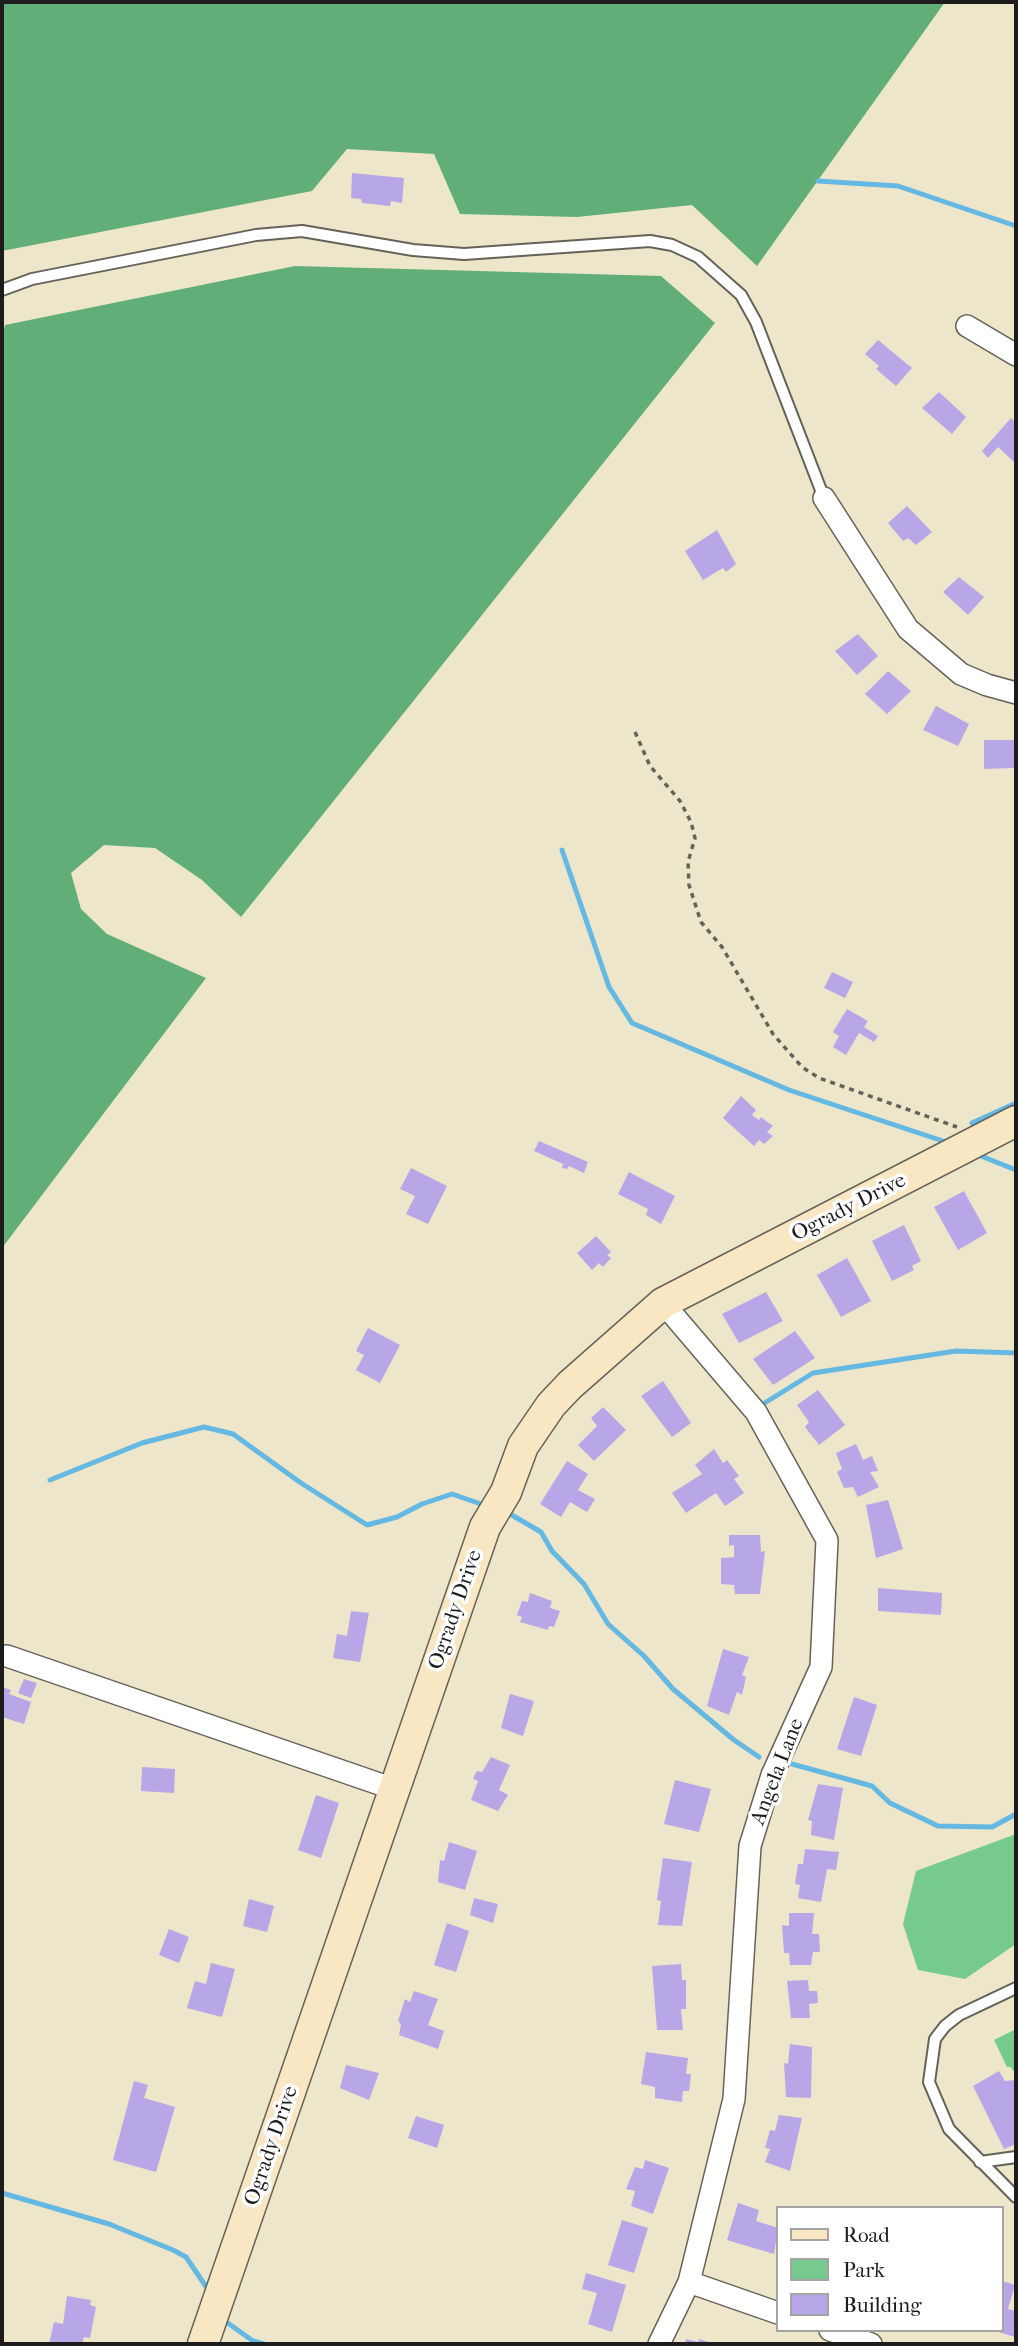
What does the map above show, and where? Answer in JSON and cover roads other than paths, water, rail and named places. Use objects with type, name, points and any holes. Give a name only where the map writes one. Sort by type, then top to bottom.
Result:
[{"type":"street","points":[[967,326],[1016,355]]},
{"type":"street","points":[[824,498],[908,629],[961,674],[1016,693]]},
{"type":"street","name":"Ogrady Drive","points":[[203,2344],[485,1527],[506,1492],[523,1446],[551,1405],[570,1385],[663,1303],[1016,1121]]},
{"type":"street","name":"Angela Lane","points":[[659,2344],[689,2282],[734,2099],[750,1846],[772,1776],[821,1667],[827,1540],[756,1412],[663,1303]]},
{"type":"street","points":[[7,1656],[394,1789]]},
{"type":"street","points":[[689,2282],[776,2312]]},
{"type":"street","points":[[836,2332],[871,2344]]},
{"type":"lane","points":[[2,290],[32,279],[256,235],[302,231],[413,250],[464,254],[650,241],[672,245],[698,257],[741,295],[756,322],[824,498]]},
{"type":"lane","points":[[1016,1987],[959,2015],[945,2026],[935,2039],[929,2060],[929,2082],[948,2130],[1016,2197]]},
{"type":"lane","points":[[979,2162],[1016,2157]]},
{"type":"waterway","points":[[818,181],[898,186],[1016,226]]},
{"type":"waterway","points":[[562,850],[609,987],[632,1023],[789,1090],[946,1142]]},
{"type":"waterway","points":[[972,1123],[1016,1103]]},
{"type":"waterway","points":[[981,1156],[1016,1170]]},
{"type":"waterway","points":[[763,1404],[813,1373],[956,1351],[1016,1353]]},
{"type":"waterway","points":[[50,1480],[142,1443],[204,1427],[233,1434],[301,1483],[367,1525],[397,1517],[422,1504],[452,1494],[481,1504]]},
{"type":"waterway","points":[[510,1514],[541,1532],[552,1551],[584,1584],[608,1624],[644,1656],[673,1689],[734,1740],[759,1757]]},
{"type":"waterway","points":[[792,1764],[872,1786],[890,1803],[938,1826],[992,1827],[1016,1814]]},
{"type":"waterway","points":[[2,2193],[109,2224],[173,2250],[186,2257],[207,2288]]},
{"type":"waterway","points":[[225,2321],[253,2341],[264,2344]]}]
